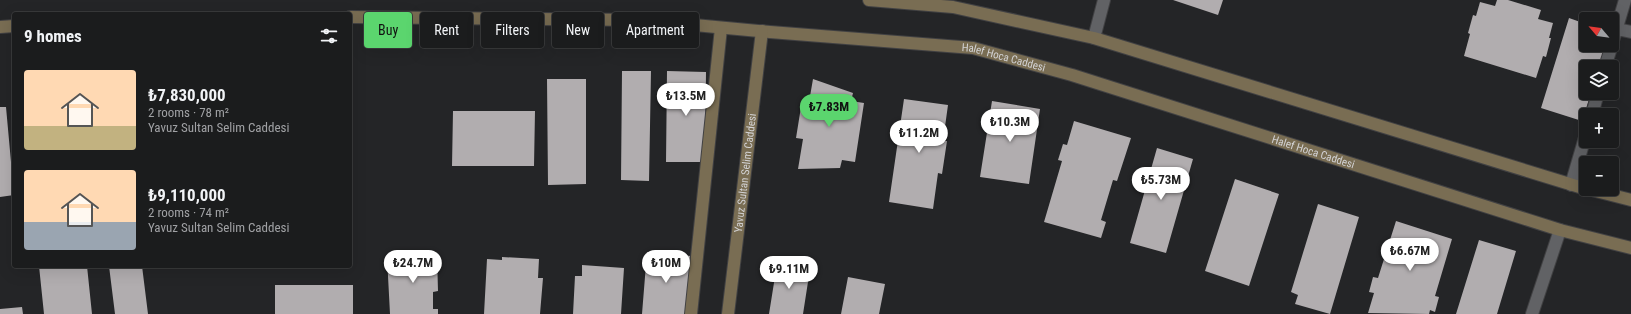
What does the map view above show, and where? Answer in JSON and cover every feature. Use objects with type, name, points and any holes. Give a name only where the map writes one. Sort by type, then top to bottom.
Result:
[{"type":"main road","points":[[869,0],[953,7],[1094,38],[1579,187]]},
{"type":"main road","name":"Halef Hoca Caddesi","points":[[352,17],[641,20],[721,28],[973,48],[1072,75],[1560,230],[1631,248]]},
{"type":"main road","points":[[0,27],[12,26]]},
{"type":"main road","points":[[691,314],[721,28]]},
{"type":"main road","name":"Yavuz Sultan Selim Caddesi","points":[[728,314],[762,31]]},
{"type":"main road","points":[[1615,196],[1631,200]]},
{"type":"street","points":[[1094,38],[1104,0]]},
{"type":"street","points":[[1619,19],[1625,0]]},
{"type":"street","points":[[1619,30],[1631,32]]},
{"type":"street","points":[[1571,185],[1582,148]]},
{"type":"street","points":[[1532,314],[1560,230]]},
{"type":"building","points":[[1173,0],[1223,0],[1218,15]]},
{"type":"building","points":[[1497,0],[1508,0],[1541,10],[1538,19],[1553,23],[1546,57],[1543,56],[1536,78],[1464,56],[1473,15],[1476,16],[1480,2],[1495,6]]},
{"type":"building","points":[[1569,18],[1579,22],[1579,52],[1604,52],[1601,60],[1579,60],[1579,100],[1589,100],[1586,108],[1579,108],[1579,120],[1541,108]]},
{"type":"building","points":[[622,71],[651,71],[649,181],[621,180]]},
{"type":"building","points":[[667,71],[706,72],[705,162],[666,162]]},
{"type":"building","points":[[547,79],[586,79],[586,184],[548,185]]},
{"type":"building","points":[[813,79],[853,93],[851,101],[864,103],[855,162],[842,160],[840,168],[798,169],[803,139],[796,138],[801,107],[808,108]]},
{"type":"building","points":[[904,99],[948,105],[943,141],[947,141],[942,174],[938,173],[933,209],[889,202]]},
{"type":"building","points":[[992,101],[1040,109],[1029,184],[980,177]]},
{"type":"building","points":[[0,107],[6,107],[12,173],[12,195],[0,197]]},
{"type":"building","points":[[453,111],[535,111],[534,166],[452,166]]},
{"type":"building","points":[[1074,121],[1131,138],[1117,181],[1113,180],[1101,220],[1106,222],[1101,238],[1044,222],[1062,161],[1058,160],[1063,144],[1067,145]]},
{"type":"building","points":[[1157,148],[1193,159],[1166,253],[1130,243]]},
{"type":"building","points":[[1235,179],[1279,194],[1249,286],[1205,271]]},
{"type":"building","points":[[1318,204],[1359,217],[1330,314],[1295,304],[1298,295],[1291,292]]},
{"type":"building","points":[[1396,221],[1452,239],[1435,296],[1439,297],[1435,312],[1430,310],[1429,314],[1368,313],[1374,293],[1369,292],[1373,277],[1378,278]]},
{"type":"building","points":[[1479,240],[1516,251],[1497,314],[1456,314]]},
{"type":"building","points":[[647,252],[691,256],[686,314],[642,314]]},
{"type":"building","points":[[437,255],[438,291],[433,292],[433,309],[438,309],[438,314],[390,314],[387,257]]},
{"type":"building","points":[[502,257],[539,259],[538,278],[543,278],[540,314],[484,314],[487,259],[502,260]]},
{"type":"building","points":[[777,264],[810,269],[803,314],[769,314]]},
{"type":"building","points":[[582,265],[624,268],[621,314],[573,314],[575,276],[582,276]]},
{"type":"building","points":[[39,268],[87,268],[92,314],[44,314]]},
{"type":"building","points":[[109,268],[142,268],[148,314],[115,314]]},
{"type":"building","points":[[848,277],[885,284],[879,314],[841,314]]},
{"type":"building","points":[[275,285],[353,285],[353,314],[275,314]]},
{"type":"building","points":[[22,307],[23,314],[0,314],[0,309]]}]
